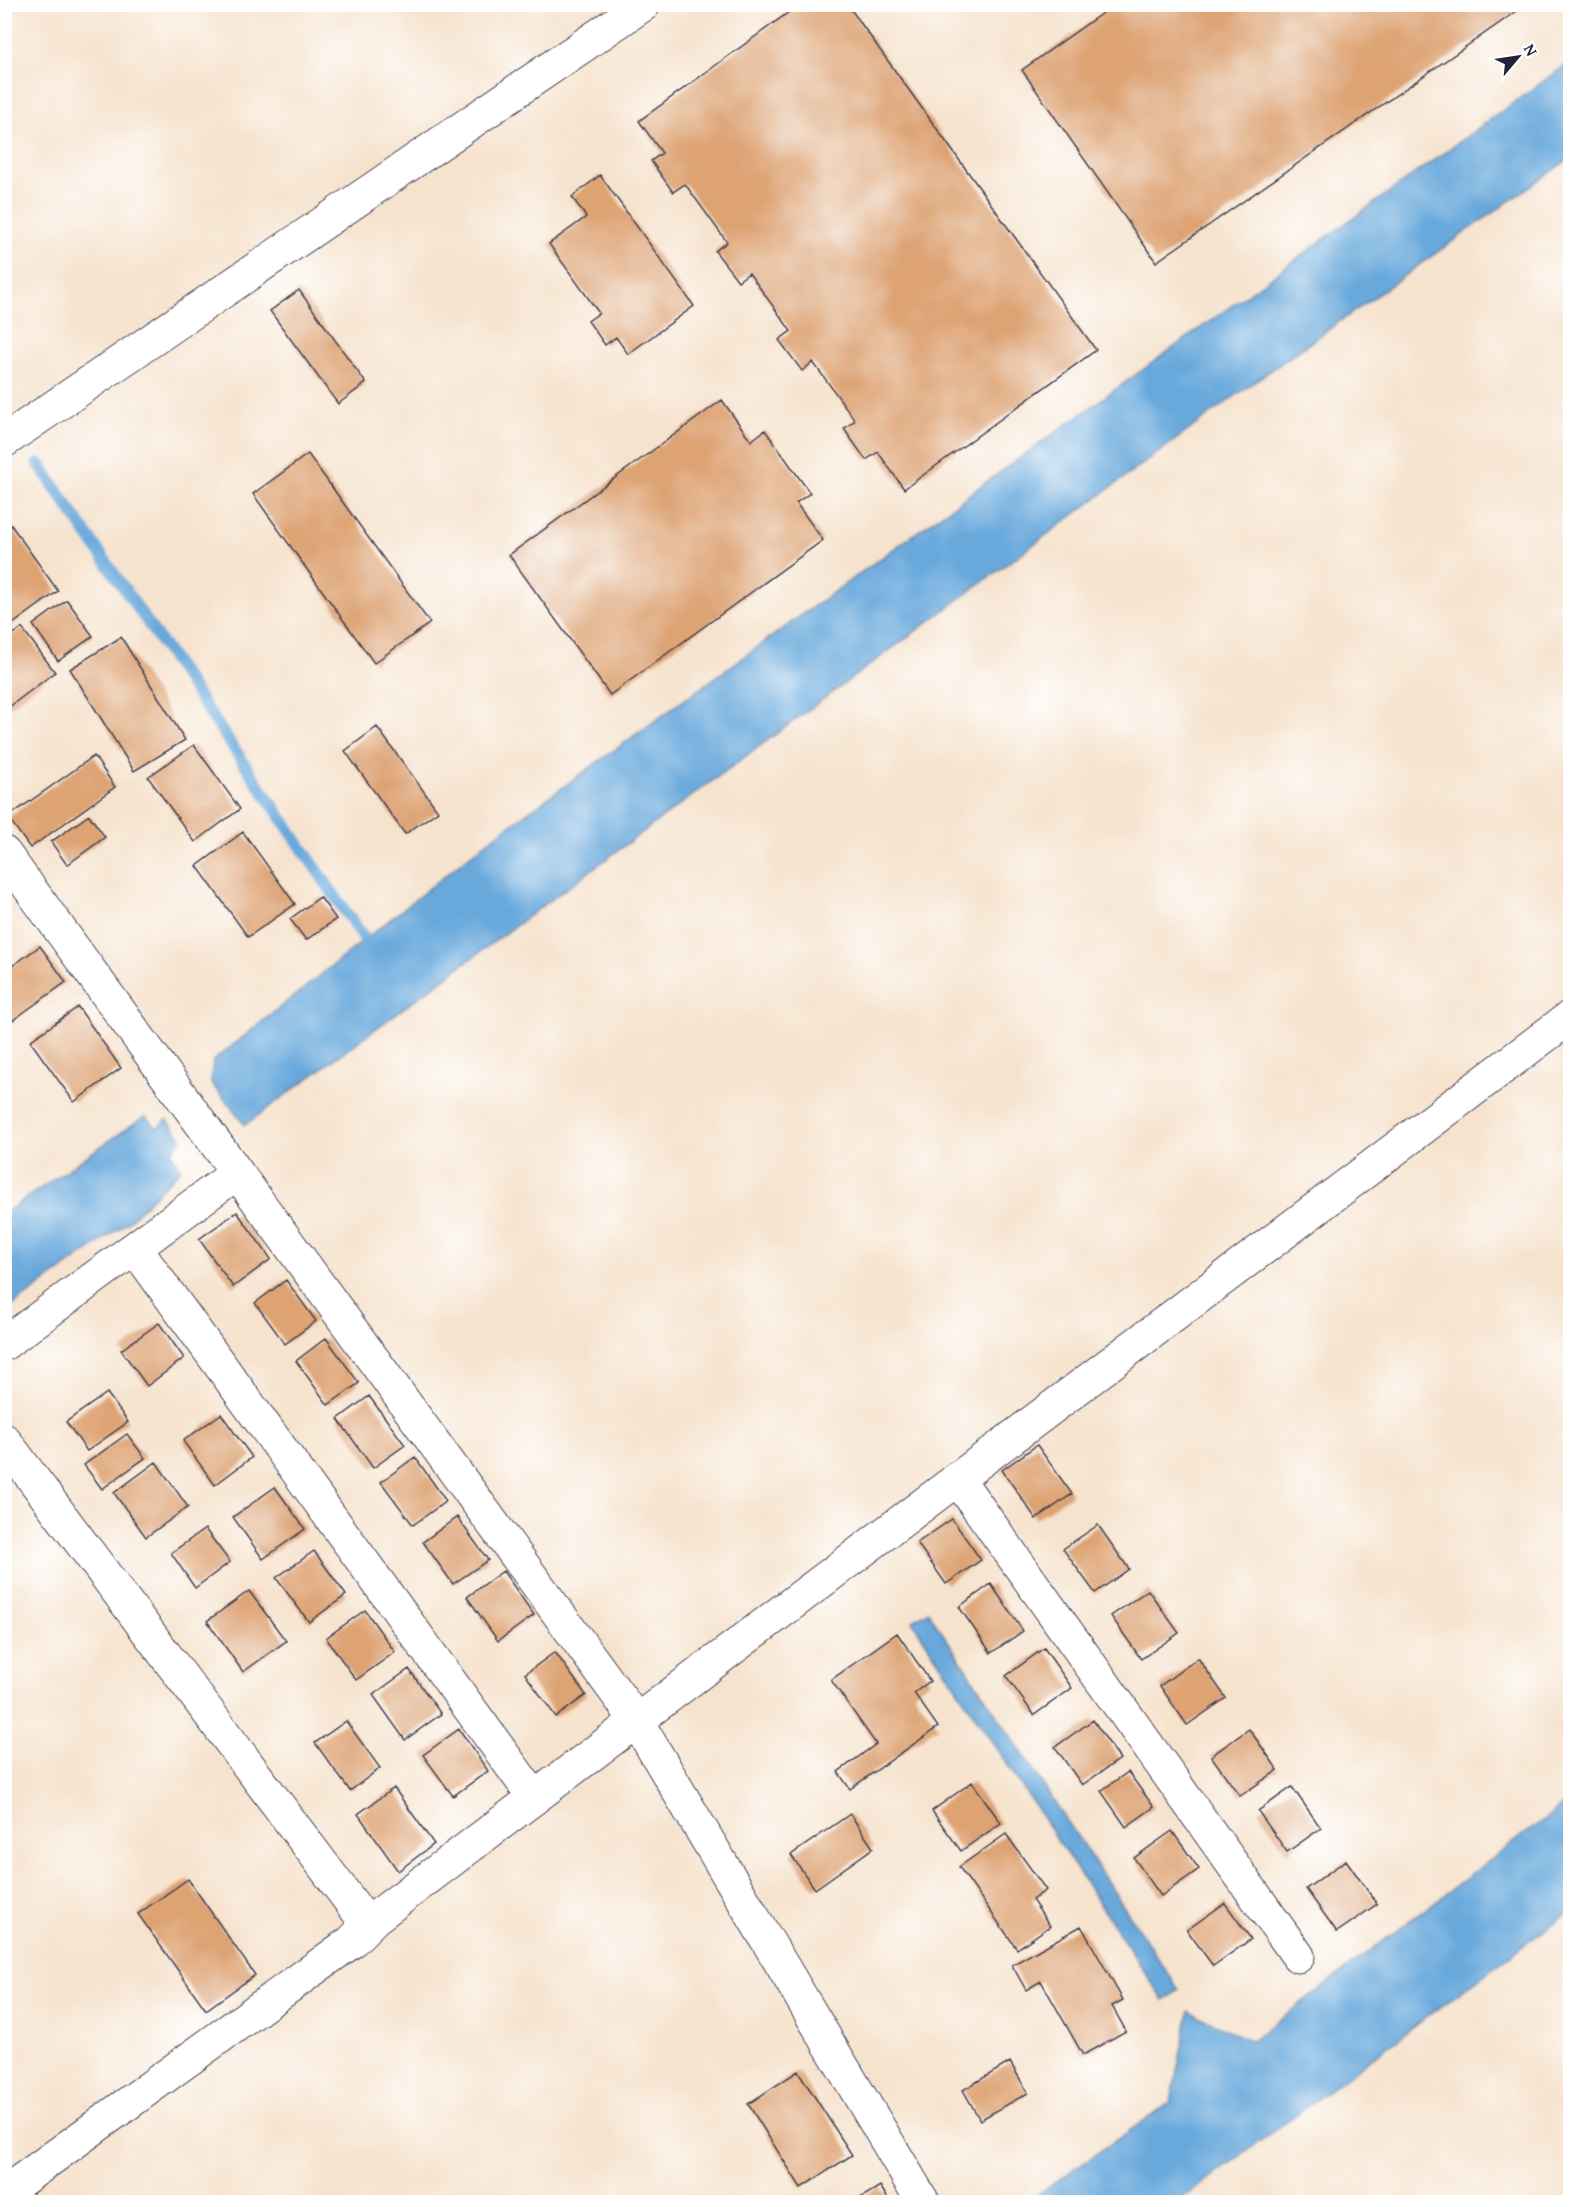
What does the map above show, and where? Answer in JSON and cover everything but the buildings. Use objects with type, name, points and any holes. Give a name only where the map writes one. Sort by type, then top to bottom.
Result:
[{"type":"street","points":[[4,441],[644,4]]},
{"type":"street","points":[[4,853],[636,1720],[923,2202]]},
{"type":"street","points":[[4,2193],[351,1942],[368,1925],[534,1797],[1570,1017]]},
{"type":"street","points":[[4,1344],[237,1173]]},
{"type":"street","points":[[135,1248],[534,1797]]},
{"type":"street","points":[[4,1440],[368,1925]]},
{"type":"street","points":[[957,1478],[1298,1956]]},
{"type":"water","points":[[1570,62],[1570,158],[1246,388],[245,1125],[211,1083],[213,1061],[488,841]]},
{"type":"water","points":[[145,1116],[157,1128],[167,1119],[182,1139],[171,1152],[181,1169],[127,1223],[5,1311],[5,1213]]},
{"type":"water","points":[[928,1611],[1179,1990],[1164,2001],[912,1621]]},
{"type":"water","points":[[1570,1800],[1570,1911],[1178,2202],[1026,2202],[1171,2102],[1189,2011],[1251,2041]]},
{"type":"waterway","points":[[39,464],[365,940]]}]
